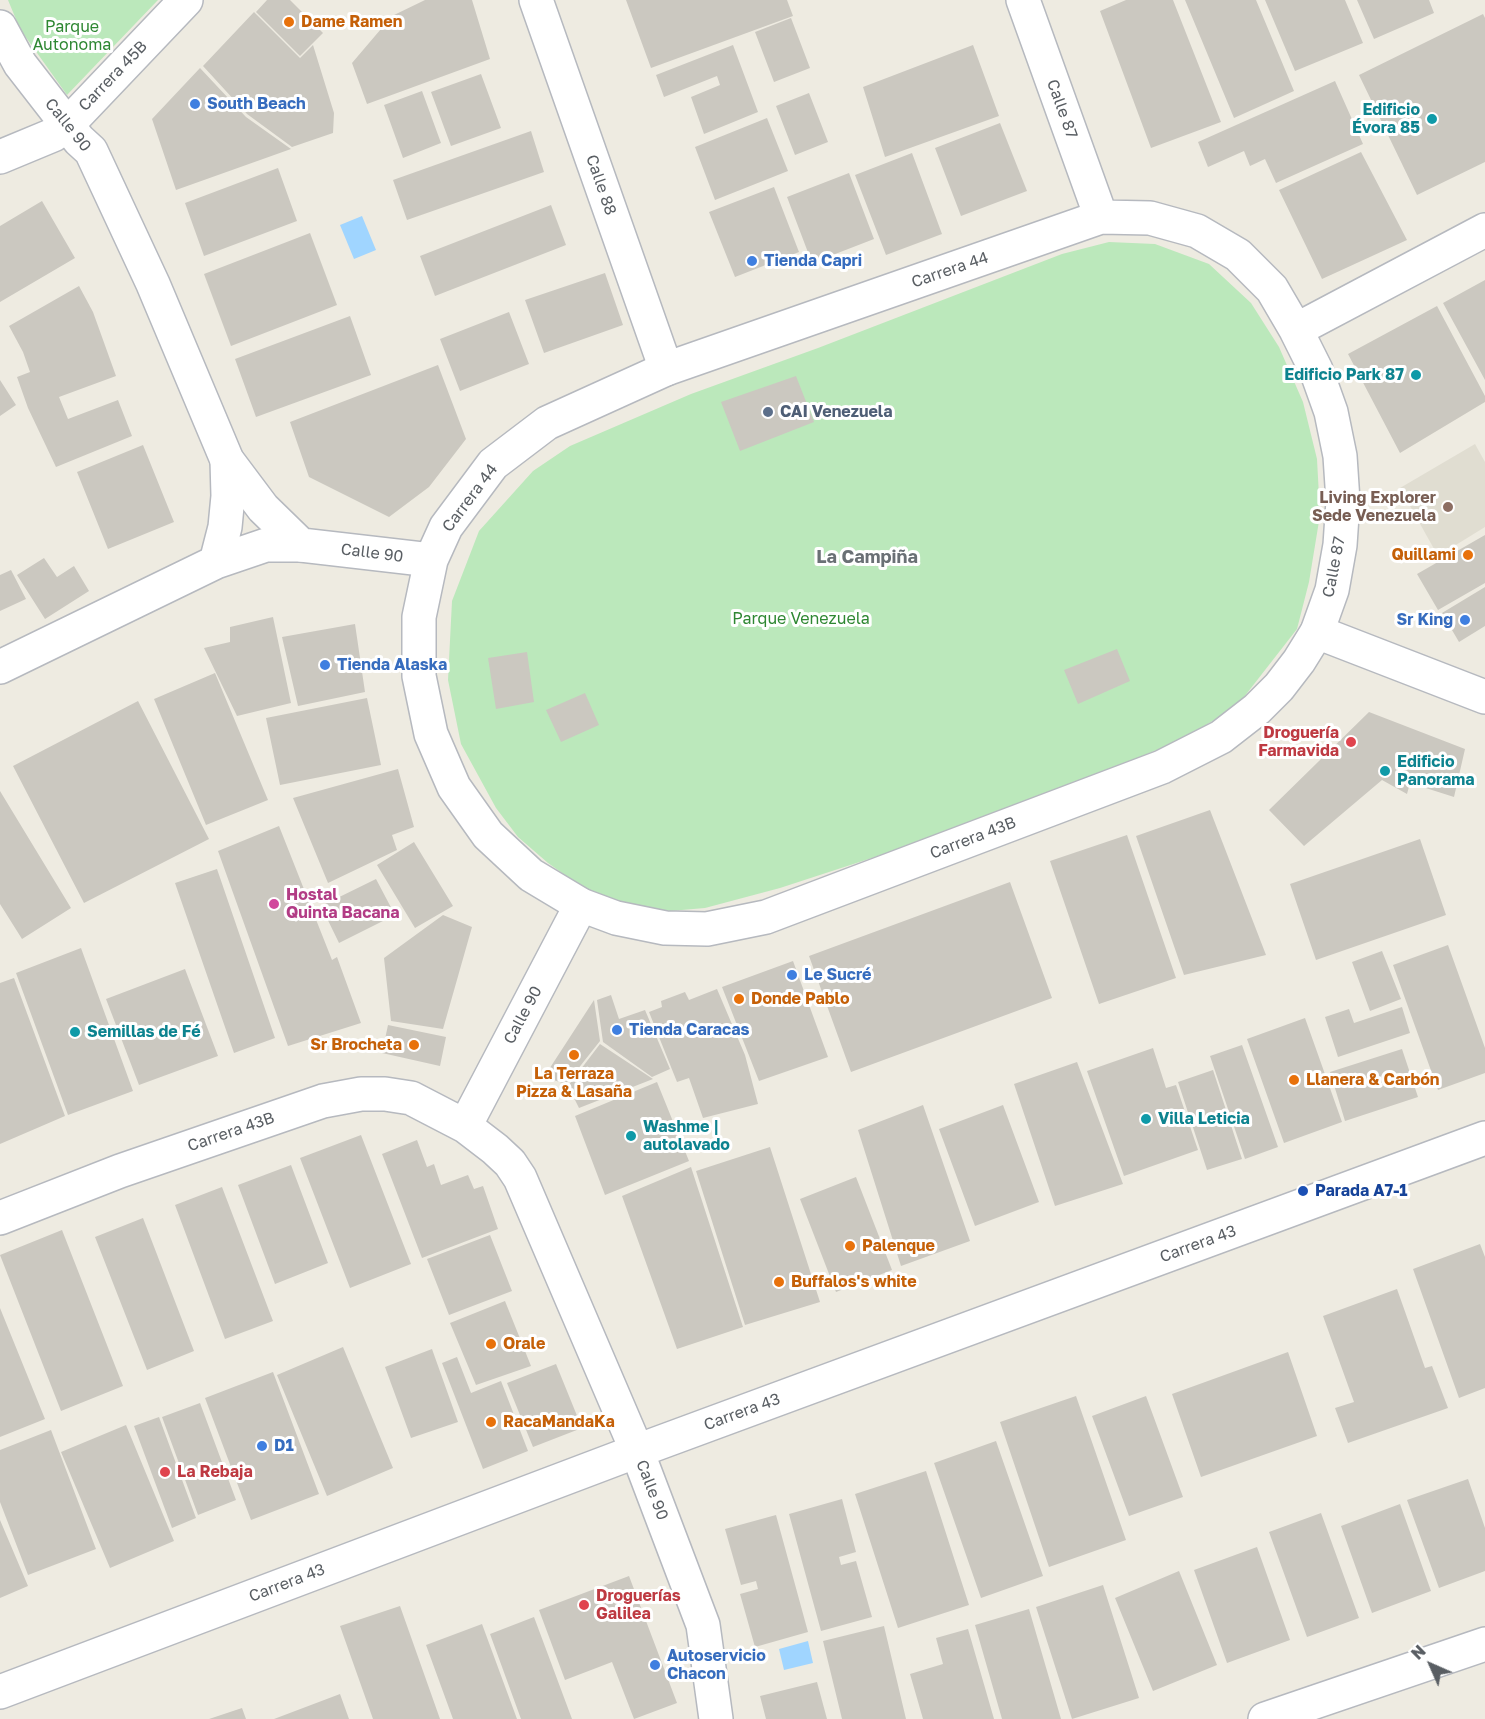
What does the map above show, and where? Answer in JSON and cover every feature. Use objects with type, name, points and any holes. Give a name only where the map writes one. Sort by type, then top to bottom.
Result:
[{"type":"street","name":"Carrera 45B","points":[[0,157],[54,135],[67,125],[186,0]]},
{"type":"street","name":"Calle 88","points":[[536,0],[666,369]]},
{"type":"street","name":"Calle 87","points":[[1023,0],[1101,217]]},
{"type":"street","name":"Calle 90","points":[[0,27],[20,64],[67,125],[91,151],[153,284],[226,460],[263,508],[301,545],[431,560]]},
{"type":"street","name":"Carrera 44","points":[[431,560],[446,527],[493,464],[547,423],[666,369],[1101,217],[1150,218],[1197,231],[1238,255],[1272,289],[1296,330]]},
{"type":"street","points":[[1296,330],[1485,230]]},
{"type":"street","name":"Calle 87","points":[[1296,330],[1316,370],[1331,412],[1340,456],[1343,501],[1340,545],[1332,590],[1317,632]]},
{"type":"street","name":"Calle 90","points":[[216,562],[225,527],[228,496],[226,460]]},
{"type":"street","points":[[0,667],[216,562],[266,545],[301,545]]},
{"type":"street","points":[[431,560],[419,617],[419,676],[430,734],[454,787],[488,835],[531,875],[581,905]]},
{"type":"street","points":[[1317,632],[1485,696]]},
{"type":"street","name":"Carrera 43B","points":[[581,905],[616,918],[665,928],[707,929],[766,917],[1161,767],[1221,737],[1279,687],[1317,632]]},
{"type":"street","name":"Calle 90","points":[[581,905],[465,1126],[503,1156],[520,1178],[637,1451],[703,1625],[716,1719]]},
{"type":"street","name":"Carrera 43B","points":[[0,1218],[120,1171],[323,1101],[351,1096],[385,1094],[411,1098],[465,1126]]},
{"type":"street","name":"Carrera 43","points":[[0,1692],[637,1451],[1485,1138]]},
{"type":"street","points":[[1265,1719],[1485,1644]]},
{"type":"shaded area","name":"Living Explorer Sede Venezuela","points":[[1475,444],[1485,462],[1485,527],[1438,556],[1400,488]]},
{"type":"green space","name":"Parque Autonoma","points":[[8,0],[158,0],[67,95],[20,29]]},
{"type":"green space","name":"Parque Venezuela","points":[[1109,242],[1155,244],[1209,264],[1251,303],[1279,347],[1303,402],[1317,459],[1320,515],[1309,582],[1297,629],[1237,706],[1183,739],[1123,764],[881,855],[780,888],[705,908],[670,911],[629,906],[586,890],[548,863],[518,837],[496,808],[461,744],[448,680],[452,601],[479,531],[533,471],[570,446],[691,394],[818,348],[1062,254]]},
{"type":"water","points":[[362,216],[376,250],[354,259],[340,225]]},
{"type":"water","points":[[808,1641],[813,1663],[784,1670],[779,1649]]},
{"type":"building","name":"Dame Ramen","points":[[267,0],[290,0],[323,33],[300,56],[256,12]]},
{"type":"building","points":[[425,0],[472,0],[490,59],[367,104],[352,63],[392,16]]},
{"type":"building","points":[[626,0],[787,0],[793,16],[651,68]]},
{"type":"building","points":[[1126,0],[1173,0],[1221,122],[1151,148],[1100,11]]},
{"type":"building","points":[[1185,0],[1256,0],[1294,91],[1234,118]]},
{"type":"building","points":[[1265,0],[1345,0],[1363,43],[1295,71]]},
{"type":"building","points":[[1357,0],[1429,0],[1434,13],[1374,39]]},
{"type":"building","points":[[254,12],[300,58],[313,45],[334,113],[333,133],[292,147],[247,114],[203,66]]},
{"type":"building","name":"Edificio Évora 85","points":[[1483,14],[1485,18],[1485,162],[1417,195],[1359,75]]},
{"type":"building","points":[[791,18],[810,68],[774,82],[755,32]]},
{"type":"building","points":[[733,45],[758,112],[704,134],[691,97],[720,85],[717,76],[664,97],[656,75]]},
{"type":"building","points":[[973,45],[999,116],[885,157],[863,87]]},
{"type":"building","points":[[200,68],[246,117],[291,149],[176,190],[152,119]]},
{"type":"building","points":[[481,74],[501,128],[451,146],[431,92]]},
{"type":"building","points":[[1335,81],[1363,144],[1276,183],[1265,159],[1250,166],[1244,151],[1208,167],[1198,142]]},
{"type":"building","points":[[422,91],[441,143],[403,158],[384,105]]},
{"type":"building","points":[[809,93],[828,142],[795,155],[776,106]]},
{"type":"building","points":[[767,118],[788,171],[715,200],[695,147]]},
{"type":"building","points":[[1000,123],[1027,191],[961,216],[935,148]]},
{"type":"building","points":[[531,131],[544,172],[407,220],[393,180]]},
{"type":"building","points":[[1361,152],[1407,240],[1322,279],[1279,190]]},
{"type":"building","points":[[912,153],[942,234],[886,255],[855,175]]},
{"type":"building","points":[[278,168],[297,221],[204,256],[185,203]]},
{"type":"building","points":[[849,173],[874,239],[812,263],[787,197]]},
{"type":"building","points":[[774,187],[799,252],[735,277],[709,212]]},
{"type":"building","points":[[42,201],[75,258],[0,302],[0,226]]},
{"type":"building","points":[[551,205],[566,245],[435,296],[420,256]]},
{"type":"building","points":[[310,233],[337,305],[231,346],[204,274]]},
{"type":"building","points":[[605,273],[623,325],[544,353],[525,300]]},
{"type":"building","points":[[1485,280],[1485,380],[1443,303]]},
{"type":"building","points":[[79,286],[93,312],[116,376],[59,397],[68,419],[118,400],[132,436],[56,467],[28,408],[17,377],[30,372],[23,352],[9,326]]},
{"type":"building","name":"Edificio Park 87","points":[[1437,306],[1485,396],[1485,402],[1400,453],[1348,354]]},
{"type":"building","points":[[509,312],[529,364],[460,391],[440,339]]},
{"type":"building","points":[[350,316],[371,375],[256,417],[235,359]]},
{"type":"building","points":[[438,365],[466,439],[429,487],[389,517],[309,477],[290,422]]},
{"type":"building","name":"CAI Venezuela","points":[[796,376],[814,422],[740,451],[721,402]]},
{"type":"building","points":[[0,380],[16,405],[0,416]]},
{"type":"building","points":[[143,445],[174,522],[108,549],[77,472]]},
{"type":"building","name":"Quillami","points":[[1485,535],[1485,583],[1438,610],[1417,574]]},
{"type":"building","points":[[44,558],[57,577],[74,566],[89,591],[45,619],[17,575]]},
{"type":"building","points":[[11,570],[26,599],[0,611],[0,575]]},
{"type":"building","name":"Sr King","points":[[1485,587],[1485,626],[1459,642],[1442,613]]},
{"type":"building","points":[[273,617],[291,703],[237,716],[204,648],[230,642],[230,627]]},
{"type":"building","name":"Tienda Alaska","points":[[355,624],[365,692],[298,706],[282,637]]},
{"type":"building","points":[[1117,649],[1130,681],[1078,704],[1064,670]]},
{"type":"building","points":[[527,652],[534,702],[496,709],[488,658]]},
{"type":"building","points":[[215,673],[268,800],[206,825],[154,699]]},
{"type":"building","points":[[585,693],[599,725],[561,742],[546,710]]},
{"type":"building","points":[[367,698],[381,765],[280,785],[266,718]]},
{"type":"building","points":[[138,701],[209,839],[84,903],[13,766]]},
{"type":"building","name":"Edificio Panorama","points":[[1369,712],[1465,749],[1454,797],[1410,783],[1407,794],[1382,780],[1304,846],[1269,810]]},
{"type":"building","points":[[398,769],[414,827],[392,835],[397,850],[328,883],[293,798]]},
{"type":"building","points":[[0,791],[71,908],[22,939],[0,904]]},
{"type":"building","points":[[1210,810],[1266,955],[1184,975],[1136,836]]},
{"type":"building","name":"Hostal Quinta Bacana","points":[[279,826],[332,960],[337,957],[361,1023],[288,1046],[218,851]]},
{"type":"building","points":[[1127,835],[1176,978],[1099,1004],[1050,861]]},
{"type":"building","points":[[1420,839],[1446,915],[1316,960],[1290,884]]},
{"type":"building","points":[[414,842],[453,906],[415,928],[377,865]]},
{"type":"building","points":[[217,869],[275,1038],[234,1053],[175,883]]},
{"type":"building","points":[[376,879],[395,915],[339,943],[321,906]]},
{"type":"building","points":[[1010,882],[1052,998],[851,1072],[809,956]]},
{"type":"building","points":[[443,915],[472,927],[443,1029],[391,1021],[384,958]]},
{"type":"building","points":[[1448,945],[1485,1048],[1485,1073],[1438,1090],[1393,965]]},
{"type":"building","name":"Semillas de Fé","points":[[81,948],[133,1091],[68,1115],[16,973]]},
{"type":"building","points":[[1382,951],[1401,999],[1370,1011],[1352,962]]},
{"type":"building","points":[[793,961],[828,1057],[759,1081],[722,987]]},
{"type":"building","points":[[185,969],[218,1056],[139,1085],[106,999]]},
{"type":"building","points":[[14,978],[65,1116],[0,1144],[0,983]]},
{"type":"building","points":[[717,989],[745,1055],[758,1104],[703,1118],[689,1078],[677,1082],[649,1012],[662,1007],[661,1001],[685,992],[689,1000]]},
{"type":"building","points":[[611,995],[619,1019],[645,1010],[670,1069],[652,1077],[603,1042],[597,1000]]},
{"type":"building","name":"La Terraza Pizza & Lasaña","points":[[594,1000],[600,1041],[566,1084],[544,1077]]},
{"type":"building","points":[[1402,1007],[1410,1033],[1338,1057],[1325,1017],[1349,1009],[1354,1023]]},
{"type":"building","name":"Llanera & Carbón","points":[[1305,1018],[1342,1122],[1284,1143],[1247,1039]]},
{"type":"building","name":"Sr Brocheta","points":[[388,1025],[446,1037],[440,1066],[382,1053]]},
{"type":"building","points":[[600,1044],[653,1079],[579,1108],[568,1086]]},
{"type":"building","points":[[1242,1045],[1278,1147],[1245,1159],[1210,1056]]},
{"type":"building","name":"Villa Leticia","points":[[1153,1048],[1166,1088],[1176,1085],[1198,1150],[1124,1176],[1087,1071]]},
{"type":"building","points":[[1402,1049],[1418,1097],[1345,1121],[1330,1072]]},
{"type":"building","points":[[1077,1062],[1123,1184],[1055,1206],[1014,1084]]},
{"type":"building","points":[[1213,1070],[1242,1159],[1207,1170],[1178,1082]]},
{"type":"building","name":"Washme | autolavado","points":[[657,1082],[689,1161],[605,1195],[575,1116]]},
{"type":"building","points":[[923,1105],[970,1241],[901,1266],[858,1130]]},
{"type":"building","points":[[1003,1105],[1039,1202],[975,1226],[939,1129]]},
{"type":"building","points":[[361,1135],[411,1264],[350,1288],[300,1158]]},
{"type":"building","points":[[417,1140],[427,1167],[434,1164],[441,1185],[468,1175],[474,1189],[483,1186],[498,1229],[422,1258],[382,1154]]},
{"type":"building","points":[[770,1147],[820,1302],[745,1325],[696,1171]]},
{"type":"building","points":[[291,1165],[328,1263],[275,1284],[238,1185]]},
{"type":"building","points":[[691,1167],[743,1327],[677,1349],[622,1196]]},
{"type":"building","points":[[856,1177],[892,1270],[836,1292],[800,1199]]},
{"type":"building","points":[[222,1187],[273,1321],[225,1339],[175,1205]]},
{"type":"building","points":[[143,1218],[194,1351],[147,1370],[95,1237]]},
{"type":"building","points":[[62,1230],[123,1386],[61,1411],[0,1255]]},
{"type":"building","points":[[490,1235],[512,1291],[449,1315],[427,1259]]},
{"type":"building","points":[[1480,1244],[1485,1257],[1485,1388],[1459,1398],[1413,1269]]},
{"type":"building","points":[[1397,1289],[1425,1368],[1432,1366],[1448,1408],[1348,1443],[1335,1408],[1354,1402],[1323,1316]]},
{"type":"building","name":"Orale","points":[[505,1301],[531,1366],[476,1385],[450,1323]]},
{"type":"building","points":[[0,1308],[45,1419],[0,1437]]},
{"type":"building","points":[[343,1347],[393,1468],[327,1496],[277,1375]]},
{"type":"building","points":[[432,1349],[458,1422],[411,1438],[385,1367]]},
{"type":"building","points":[[1288,1352],[1317,1436],[1201,1477],[1172,1394]]},
{"type":"building","name":"RacaMandaKa","points":[[457,1357],[471,1393],[501,1381],[528,1451],[483,1469],[442,1363]]},
{"type":"building","points":[[556,1364],[582,1428],[533,1447],[507,1383]]},
{"type":"building","name":"D1","points":[[273,1372],[319,1494],[251,1520],[205,1398]]},
{"type":"building","points":[[1076,1396],[1126,1540],[1049,1567],[1000,1422]]},
{"type":"building","points":[[1146,1396],[1183,1497],[1129,1516],[1092,1416]]},
{"type":"building","points":[[200,1403],[236,1500],[198,1515],[162,1417]]},
{"type":"building","name":"La Rebaja","points":[[159,1417],[196,1518],[172,1528],[134,1426]]},
{"type":"building","points":[[126,1425],[174,1541],[110,1568],[61,1452]]},
{"type":"building","points":[[51,1430],[96,1549],[28,1575],[0,1502],[0,1450]]},
{"type":"building","points":[[996,1441],[1043,1576],[981,1598],[934,1463]]},
{"type":"building","points":[[926,1471],[969,1605],[898,1628],[855,1494]]},
{"type":"building","points":[[1468,1479],[1485,1528],[1485,1571],[1439,1588],[1407,1500]]},
{"type":"building","points":[[842,1499],[856,1552],[839,1557],[841,1565],[856,1561],[872,1617],[821,1631],[789,1514]]},
{"type":"building","points":[[1400,1504],[1431,1591],[1372,1613],[1341,1526]]},
{"type":"building","points":[[1321,1513],[1359,1618],[1307,1637],[1269,1532]]},
{"type":"building","points":[[776,1515],[808,1632],[755,1647],[740,1594],[758,1589],[756,1581],[741,1585],[725,1529]]},
{"type":"building","points":[[0,1520],[28,1586],[0,1598]]},
{"type":"building","points":[[1257,1547],[1290,1640],[1227,1663],[1194,1570]]},
{"type":"building","points":[[1179,1571],[1217,1665],[1153,1691],[1115,1598]]},
{"type":"building","points":[[629,1576],[677,1703],[634,1719],[612,1662],[565,1680],[539,1610]]},
{"type":"building","points":[[1103,1585],[1139,1698],[1072,1719],[1036,1607]]},
{"type":"building","points":[[400,1606],[440,1719],[373,1719],[340,1626]]},
{"type":"building","points":[[1029,1609],[1061,1719],[1002,1719],[975,1625]]},
{"type":"building","points":[[534,1617],[572,1719],[521,1719],[490,1634]]},
{"type":"building","points":[[482,1624],[517,1719],[453,1719],[426,1645]]},
{"type":"building","points":[[884,1626],[906,1719],[842,1719],[823,1641]]},
{"type":"building","points":[[968,1629],[994,1719],[923,1719],[910,1674],[943,1664],[936,1638]]},
{"type":"building","points":[[817,1682],[827,1719],[766,1719],[760,1696]]},
{"type":"building","points":[[340,1694],[349,1719],[274,1719]]},
{"type":"building","points":[[242,1708],[246,1719],[209,1719]]},
{"type":"place","name":"Dame Ramen","points":[[289,22]]},
{"type":"place","name":"South Beach","points":[[195,104]]},
{"type":"place","name":"Edificio Évora 85","points":[[1432,119]]},
{"type":"place","name":"Tienda Capri","points":[[752,261]]},
{"type":"place","name":"Edificio Park 87","points":[[1416,375]]},
{"type":"place","name":"CAI Venezuela","points":[[768,412]]},
{"type":"place","name":"Living Explorer Sede Venezuela","points":[[1448,507]]},
{"type":"place","name":"Quillami","points":[[1468,555]]},
{"type":"place","name":"Sr King","points":[[1465,620]]},
{"type":"place","name":"Tienda Alaska","points":[[325,665]]},
{"type":"place","name":"Droguería Farmavida","points":[[1351,742]]},
{"type":"place","name":"Edificio Panorama","points":[[1385,771]]},
{"type":"place","name":"Hostal Quinta Bacana","points":[[274,904]]},
{"type":"place","name":"Le Sucré","points":[[792,975]]},
{"type":"place","name":"Donde Pablo","points":[[739,999]]},
{"type":"place","name":"Tienda Caracas","points":[[617,1030]]},
{"type":"place","name":"Semillas de Fé","points":[[75,1032]]},
{"type":"place","name":"Sr Brocheta","points":[[414,1045]]},
{"type":"place","name":"La Terraza Pizza & Lasaña","points":[[574,1055]]},
{"type":"place","name":"Llanera & Carbón","points":[[1294,1080]]},
{"type":"place","name":"Villa Leticia","points":[[1146,1119]]},
{"type":"place","name":"Washme | autolavado","points":[[631,1136]]},
{"type":"place","name":"Parada A7-1","points":[[1303,1191]]},
{"type":"place","name":"Palenque","points":[[850,1246]]},
{"type":"place","name":"Buffalos's white","points":[[779,1282]]},
{"type":"place","name":"Orale","points":[[491,1344]]},
{"type":"place","name":"RacaMandaKa","points":[[491,1422]]},
{"type":"place","name":"D1","points":[[262,1446]]},
{"type":"place","name":"La Rebaja","points":[[165,1472]]},
{"type":"place","name":"Droguerías Galilea","points":[[584,1605]]},
{"type":"place","name":"Autoservicio Chacon","points":[[655,1665]]},
{"type":"district","name":"La Campiña","points":[[867,557]]}]
